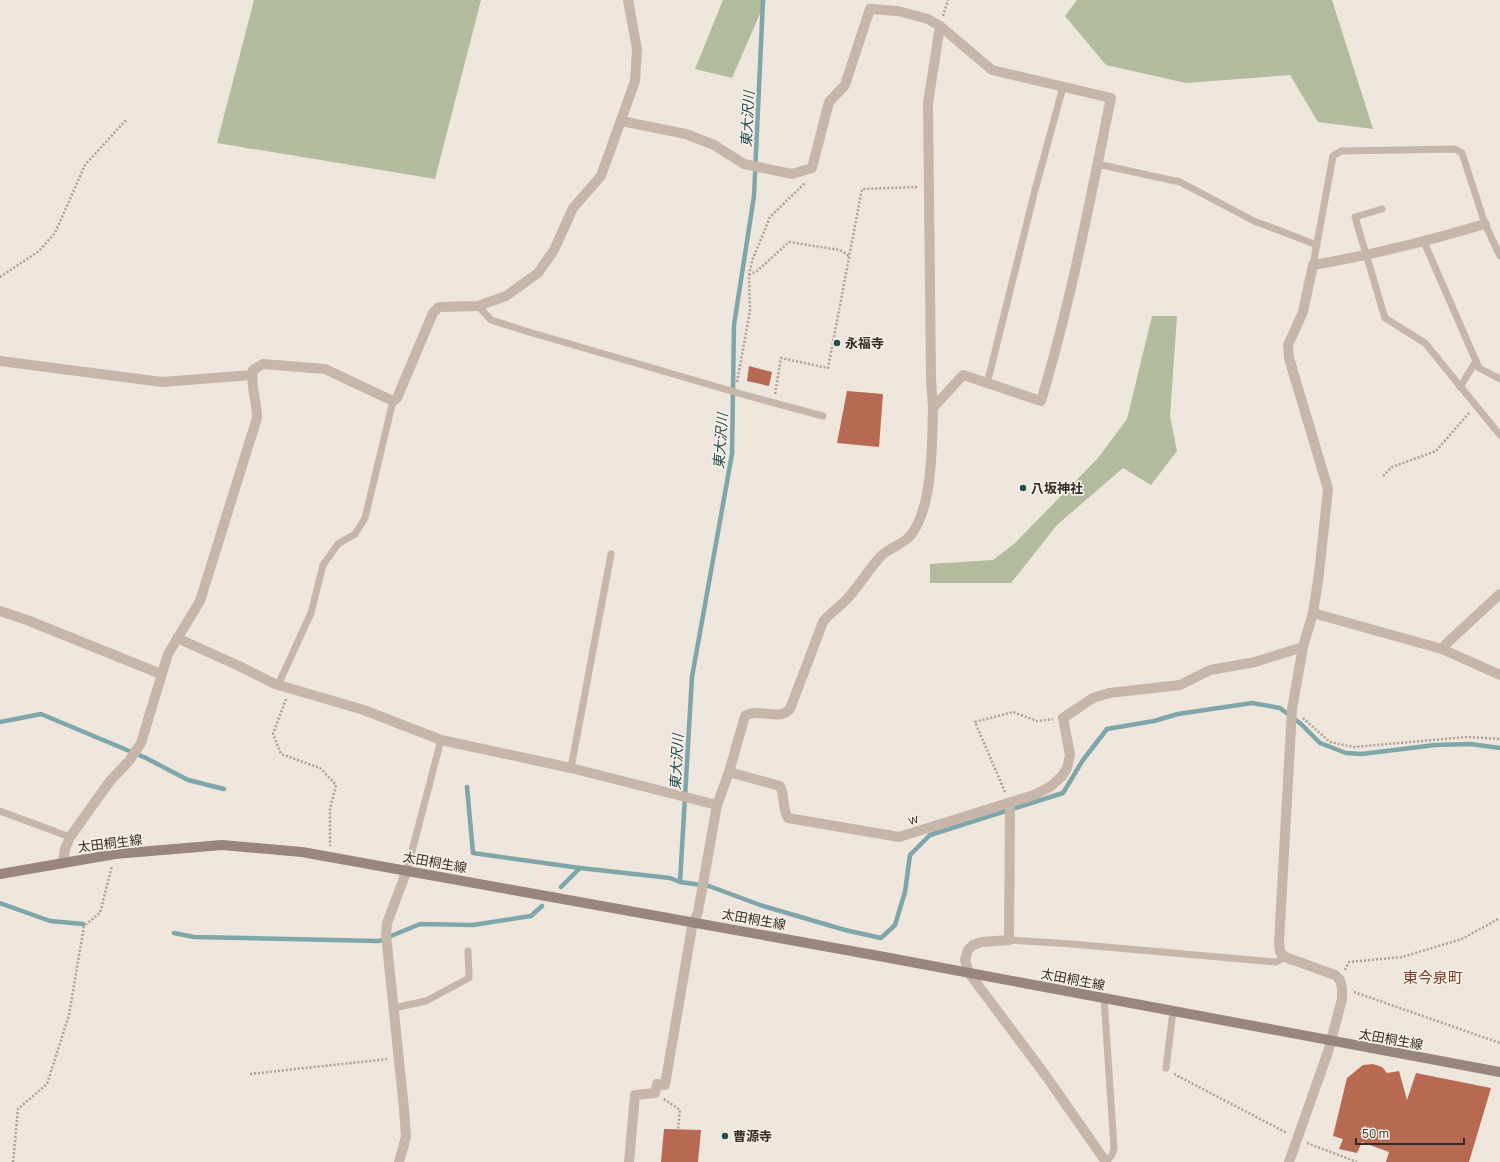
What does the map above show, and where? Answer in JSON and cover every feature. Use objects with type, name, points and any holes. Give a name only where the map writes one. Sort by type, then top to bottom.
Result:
[{"type":"main road","name":"太田桐生線","points":[[0,874],[115,854],[222,845],[302,852],[695,922],[1500,1072]]},
{"type":"street","points":[[63,862],[65,849],[70,837],[110,781],[132,757],[138,748],[148,723],[168,654],[200,601],[248,451],[257,418],[257,406],[252,384],[253,370],[263,364],[325,369],[393,401],[397,398],[433,313],[439,307],[478,306],[506,296],[538,273],[554,250],[573,208],[601,176],[635,81],[637,49],[628,0]]},
{"type":"street","points":[[621,121],[686,134],[714,145],[744,164],[792,174],[812,168],[829,102],[845,85],[870,9],[898,11],[928,19],[940,26],[992,70],[1111,98],[1069,299],[1041,401],[963,375],[933,408]]},
{"type":"street","points":[[629,1162],[636,1095],[656,1093],[657,1084],[665,1085],[692,927],[695,922],[702,890],[717,805],[729,772],[745,716],[753,713],[781,715],[790,709],[824,622],[831,611],[845,601],[882,555],[906,541],[919,522],[926,496],[932,443],[933,408],[928,187],[928,103],[940,26]]},
{"type":"street","points":[[1289,1162],[1330,1041],[1342,999],[1341,984],[1335,975],[1285,957],[1280,952],[1279,943],[1292,711],[1303,647],[1313,613],[1319,574],[1328,489],[1288,358],[1288,345],[1303,312],[1313,265],[1366,256],[1424,242],[1485,224]]},
{"type":"street","points":[[0,361],[162,382],[252,375]]},
{"type":"street","points":[[1442,649],[1500,594]]},
{"type":"street","points":[[0,611],[27,620],[161,674]]},
{"type":"street","points":[[1313,613],[1442,649],[1500,675]]},
{"type":"street","points":[[177,638],[278,685],[364,710],[441,740],[571,768],[717,805]]},
{"type":"street","points":[[1063,718],[1093,698],[1109,693],[1180,685],[1210,670],[1256,662],[1303,647]]},
{"type":"street","name":"w","points":[[729,772],[780,786],[784,793],[785,813],[788,818],[899,837],[1010,808],[1050,786],[1062,776],[1067,768],[1070,755],[1063,718]]},
{"type":"street","points":[[1010,808],[1009,940],[982,942],[973,945],[968,950],[965,960],[969,973],[1046,1076],[1106,1162]]},
{"type":"street","points":[[400,1162],[406,1137],[386,939],[387,923],[407,870]]},
{"type":"lane","points":[[987,384],[1035,190],[1064,87]]},
{"type":"lane","points":[[1313,265],[1334,156],[1341,151],[1455,149],[1462,152],[1485,224],[1500,256]]},
{"type":"lane","points":[[1097,164],[1180,182],[1254,221],[1317,245]]},
{"type":"lane","points":[[1382,209],[1355,217],[1385,318],[1425,343],[1475,407],[1500,436]]},
{"type":"lane","points":[[1424,242],[1479,368],[1500,379]]},
{"type":"lane","points":[[478,306],[491,320],[736,393],[773,401],[823,416]]},
{"type":"lane","points":[[1460,387],[1476,361]]},
{"type":"lane","points":[[278,685],[311,613],[323,565],[338,544],[355,534],[366,518],[393,401]]},
{"type":"lane","points":[[571,768],[611,554]]},
{"type":"lane","points":[[407,870],[441,740]]},
{"type":"lane","points":[[0,811],[70,837]]},
{"type":"lane","points":[[1009,940],[1080,944],[1276,962],[1285,957]]},
{"type":"lane","points":[[394,1008],[426,1001],[468,978],[468,951]]},
{"type":"lane","points":[[1104,998],[1114,1148],[1112,1155],[1106,1162]]},
{"type":"lane","points":[[1166,1068],[1173,1011]]},
{"type":"path","points":[[0,277],[39,251],[55,233],[85,165],[126,120]]},
{"type":"path","points":[[736,393],[750,311],[749,275],[752,261],[770,217],[803,187],[810,177],[812,168]]},
{"type":"path","points":[[773,401],[782,358],[828,368],[862,189],[928,187]]},
{"type":"path","points":[[749,275],[767,263],[789,242],[840,250],[849,256]]},
{"type":"path","points":[[1383,476],[1392,467],[1436,451],[1475,407]]},
{"type":"path","points":[[289,688],[273,734],[281,754],[320,768],[336,785],[330,808],[330,856]]},
{"type":"path","points":[[1292,711],[1330,742],[1354,747],[1467,737],[1500,739]]},
{"type":"path","points":[[1010,808],[974,722],[1013,712],[1037,721],[1063,718]]},
{"type":"path","points":[[13,1162],[18,1109],[47,1084],[69,1015],[84,926],[100,913],[115,854]]},
{"type":"path","points":[[1500,918],[1462,939],[1409,954],[1349,962],[1341,984],[1500,1043]]},
{"type":"path","points":[[250,1074],[399,1058]]},
{"type":"path","points":[[1166,1068],[1311,1146],[1357,1162]]},
{"type":"path","points":[[656,1093],[680,1110],[678,1129]]},
{"type":"green space","points":[[254,0],[481,0],[435,179],[217,143]]},
{"type":"green space","points":[[723,0],[766,0],[732,78],[695,69]]},
{"type":"green space","points":[[1077,0],[1332,0],[1373,129],[1318,122],[1290,75],[1186,83],[1106,65],[1065,16]]},
{"type":"green space","points":[[1152,316],[1177,316],[1170,416],[1177,451],[1151,485],[1123,468],[1057,525],[1011,583],[930,583],[930,564],[993,560],[1014,544],[1098,458],[1127,419]]},
{"type":"building","points":[[749,366],[772,372],[769,386],[747,381]]},
{"type":"building","points":[[847,391],[883,394],[879,447],[837,443]]},
{"type":"building","points":[[1373,1064],[1382,1067],[1387,1073],[1399,1071],[1407,1100],[1416,1073],[1491,1088],[1469,1162],[1386,1162],[1389,1152],[1362,1142],[1357,1153],[1339,1149],[1343,1139],[1333,1136],[1347,1078],[1363,1065]]},
{"type":"building","points":[[664,1129],[701,1130],[698,1162],[661,1162]]},
{"type":"waterway","name":"東大沢川","points":[[680,882],[692,677],[732,454],[734,325],[754,196],[763,0]]},
{"type":"waterway","points":[[561,887],[580,868],[670,878],[680,882],[709,886],[760,905],[845,930],[881,938],[895,925],[905,892],[910,855],[930,835],[1063,793],[1083,760],[1107,729],[1154,721],[1178,714],[1252,703],[1280,708],[1301,724],[1320,743],[1346,753],[1362,754],[1435,745],[1470,744],[1500,748]]},
{"type":"waterway","points":[[0,722],[41,714],[146,758],[188,780],[224,789]]},
{"type":"waterway","points":[[467,787],[473,853],[580,868]]},
{"type":"waterway","points":[[0,903],[50,921],[83,924]]},
{"type":"waterway","points":[[174,933],[194,937],[379,941],[420,924],[473,925],[531,916],[542,906]]},
{"type":"place","name":"永福寺","points":[[837,343]]},
{"type":"place","name":"八坂神社","points":[[1023,488]]},
{"type":"place","name":"曹源寺","points":[[725,1136]]},
{"type":"district","name":"東今泉町","points":[[1433,977]]}]
